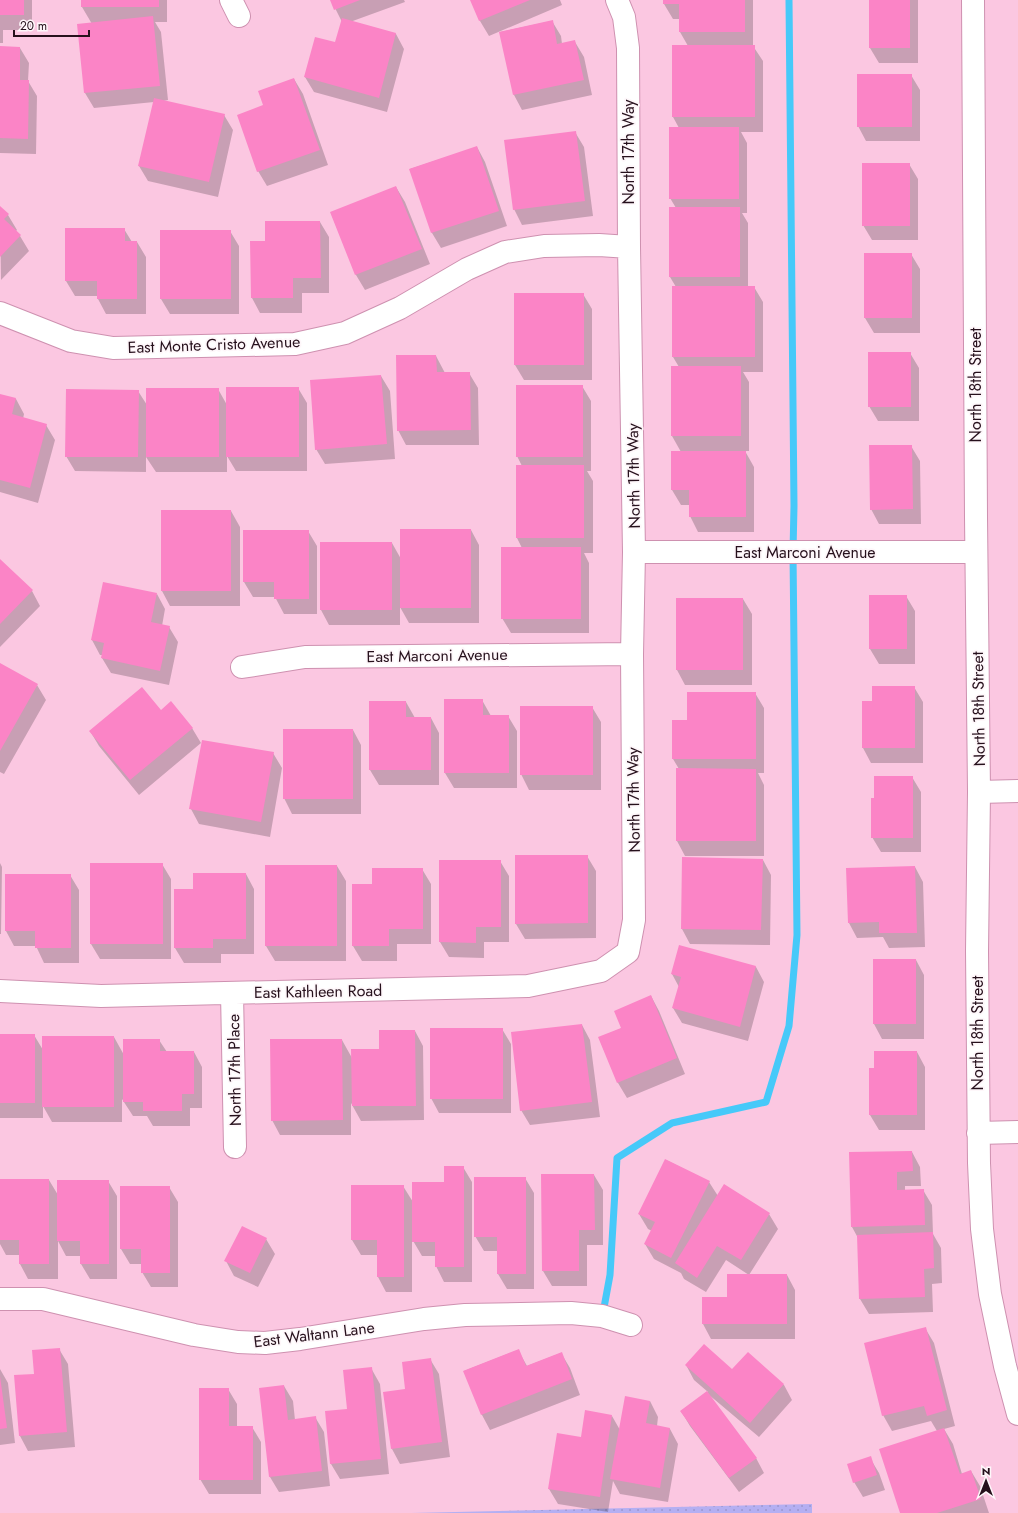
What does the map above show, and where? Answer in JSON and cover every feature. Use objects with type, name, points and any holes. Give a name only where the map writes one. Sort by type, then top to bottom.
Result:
[{"type":"street","name":"North 17th Way","points":[[617,0],[624,17],[628,48],[629,247],[634,552],[632,654],[634,920],[628,952]]},
{"type":"street","name":"North 18th Street","points":[[974,0],[976,552],[979,792],[977,951],[978,1133],[982,1229],[990,1294],[1005,1366],[1018,1414]]},
{"type":"street","name":"East Monte Cristo Avenue","points":[[0,313],[71,341],[112,348],[295,344],[345,333],[400,308],[467,269],[505,252],[544,246],[599,245],[629,247]]},
{"type":"street","name":"East Marconi Avenue","points":[[634,552],[976,552]]},
{"type":"street","name":"East Marconi Avenue","points":[[242,668],[305,657],[632,654]]},
{"type":"street","points":[[979,792],[1018,791]]},
{"type":"street","name":"East Kathleen Road","points":[[0,991],[101,996],[528,986],[601,972],[628,952]]},
{"type":"street","name":"North 17th Place","points":[[232,993],[235,1147]]},
{"type":"street","points":[[978,1133],[1018,1132]]},
{"type":"street","name":"East Waltann Lane","points":[[0,1299],[43,1300],[194,1335],[238,1342],[265,1343],[300,1339],[424,1319],[465,1315],[571,1313],[602,1316],[630,1325]]},
{"type":"shaded area","points":[[812,1504],[812,1513],[411,1513]]},
{"type":"building","points":[[0,0],[24,0],[24,15],[0,15]]},
{"type":"building","points":[[81,0],[159,0],[159,7],[81,7]]},
{"type":"building","points":[[330,0],[360,0],[334,10]]},
{"type":"building","points":[[470,0],[530,0],[479,21]]},
{"type":"building","points":[[663,0],[745,0],[745,32],[679,32],[679,4],[663,4]]},
{"type":"building","points":[[869,0],[910,0],[910,48],[869,48]]},
{"type":"building","points":[[153,16],[160,86],[84,93],[77,24]]},
{"type":"building","points":[[342,18],[396,33],[379,98],[304,77],[315,37],[335,42]]},
{"type":"building","points":[[553,20],[557,44],[575,40],[584,80],[513,95],[499,32]]},
{"type":"building","points":[[672,45],[755,45],[755,117],[672,117]]},
{"type":"building","points":[[0,46],[20,47],[20,80],[29,80],[28,139],[0,138]]},
{"type":"building","points":[[857,74],[912,74],[912,127],[857,127]]},
{"type":"building","points":[[294,78],[320,150],[257,172],[237,115],[263,105],[258,91]]},
{"type":"building","points":[[154,98],[225,114],[209,182],[138,166]]},
{"type":"building","points":[[669,127],[739,127],[739,199],[669,199]]},
{"type":"building","points":[[576,131],[585,201],[513,210],[504,140]]},
{"type":"building","points":[[477,146],[499,211],[431,233],[409,169]]},
{"type":"building","points":[[862,163],[910,163],[910,226],[862,226]]},
{"type":"building","points":[[396,186],[422,249],[355,275],[330,212]]},
{"type":"building","points":[[0,206],[9,214],[4,219],[21,235],[0,257]]},
{"type":"building","points":[[669,207],[740,207],[740,277],[669,277]]},
{"type":"building","points":[[265,221],[320,221],[321,278],[293,278],[293,298],[251,298],[250,241],[265,241]]},
{"type":"building","points":[[65,228],[125,228],[125,241],[137,241],[137,299],[97,299],[97,281],[65,281]]},
{"type":"building","points":[[160,230],[231,230],[231,299],[160,299]]},
{"type":"building","points":[[864,253],[912,253],[912,318],[864,318]]},
{"type":"building","points":[[672,286],[755,286],[755,357],[672,357]]},
{"type":"building","points":[[514,293],[584,293],[584,365],[514,365]]},
{"type":"building","points":[[868,352],[911,352],[911,407],[868,407]]},
{"type":"building","points":[[396,355],[436,355],[437,372],[470,372],[471,430],[397,431]]},
{"type":"building","points":[[671,366],[741,366],[741,436],[671,436]]},
{"type":"building","points":[[381,375],[387,444],[315,450],[310,380]]},
{"type":"building","points":[[516,385],[583,385],[583,457],[516,457]]},
{"type":"building","points":[[226,387],[299,387],[299,457],[226,457]]},
{"type":"building","points":[[146,388],[219,388],[219,457],[146,457]]},
{"type":"building","points":[[66,389],[139,390],[138,457],[65,457]]},
{"type":"building","points":[[0,394],[16,398],[12,414],[47,424],[30,488],[0,480]]},
{"type":"building","points":[[869,445],[912,445],[913,509],[870,510]]},
{"type":"building","points":[[671,451],[746,451],[746,517],[689,517],[689,490],[671,490]]},
{"type":"building","points":[[516,465],[584,465],[584,538],[516,538]]},
{"type":"building","points":[[161,510],[231,510],[231,591],[161,591]]},
{"type":"building","points":[[400,529],[471,529],[471,608],[400,608]]},
{"type":"building","points":[[243,530],[309,530],[309,599],[274,599],[274,582],[243,582]]},
{"type":"building","points":[[320,542],[392,542],[392,610],[320,610]]},
{"type":"building","points":[[501,547],[581,547],[581,619],[501,619]]},
{"type":"building","points":[[0,559],[33,590],[0,624]]},
{"type":"building","points":[[103,582],[157,593],[151,622],[170,626],[160,671],[101,658],[104,643],[91,640]]},
{"type":"building","points":[[869,595],[907,595],[907,649],[869,649]]},
{"type":"building","points":[[676,598],[743,598],[743,670],[676,670]]},
{"type":"building","points":[[0,663],[38,684],[0,751]]},
{"type":"building","points":[[872,686],[915,686],[915,748],[862,748],[862,701],[872,701]]},
{"type":"building","points":[[142,687],[161,710],[171,701],[193,728],[130,780],[89,731]]},
{"type":"building","points":[[687,692],[756,692],[756,759],[672,759],[672,720],[687,720]]},
{"type":"building","points":[[444,699],[483,699],[483,715],[509,715],[509,773],[444,773]]},
{"type":"building","points":[[369,701],[406,701],[406,717],[431,717],[431,770],[369,770]]},
{"type":"building","points":[[520,706],[593,706],[593,775],[520,775]]},
{"type":"building","points":[[283,729],[353,729],[353,799],[283,799]]},
{"type":"building","points":[[202,740],[274,752],[261,822],[189,809]]},
{"type":"building","points":[[676,768],[756,769],[756,841],[676,841]]},
{"type":"building","points":[[874,776],[913,776],[913,838],[871,838],[871,798],[874,798]]},
{"type":"building","points":[[515,855],[588,855],[588,923],[515,924]]},
{"type":"building","points":[[682,857],[763,859],[761,930],[681,929]]},
{"type":"building","points":[[439,860],[501,860],[501,927],[476,927],[476,943],[439,942]]},
{"type":"building","points":[[90,863],[163,863],[163,944],[90,944]]},
{"type":"building","points":[[265,865],[337,865],[337,946],[265,946]]},
{"type":"building","points":[[915,866],[917,933],[879,933],[879,922],[848,923],[846,868]]},
{"type":"building","points":[[372,868],[423,868],[423,929],[389,929],[389,946],[352,946],[352,884],[372,884]]},
{"type":"building","points":[[193,873],[246,873],[246,939],[213,939],[213,948],[174,948],[174,889],[193,889]]},
{"type":"building","points":[[5,874],[71,874],[71,948],[35,948],[35,931],[5,931]]},
{"type":"building","points":[[679,945],[756,966],[740,1027],[672,1008],[681,977],[671,974]]},
{"type":"building","points":[[873,959],[916,959],[916,1024],[873,1024]]},
{"type":"building","points":[[651,995],[677,1058],[617,1083],[598,1037],[621,1028],[614,1011]]},
{"type":"building","points":[[582,1024],[592,1102],[520,1111],[511,1032]]},
{"type":"building","points":[[430,1028],[503,1028],[503,1099],[430,1099]]},
{"type":"building","points":[[379,1030],[415,1030],[416,1106],[352,1106],[351,1049],[379,1049]]},
{"type":"building","points":[[0,1034],[35,1034],[35,1103],[0,1103]]},
{"type":"building","points":[[42,1036],[114,1036],[114,1107],[42,1107]]},
{"type":"building","points":[[123,1039],[160,1039],[160,1051],[194,1051],[194,1094],[182,1094],[182,1111],[143,1111],[143,1102],[123,1102]]},
{"type":"building","points":[[270,1039],[342,1039],[343,1120],[271,1121]]},
{"type":"building","points":[[874,1051],[917,1051],[917,1115],[869,1115],[869,1068],[874,1068]]},
{"type":"building","points":[[912,1151],[913,1171],[897,1172],[897,1190],[924,1189],[925,1225],[851,1227],[849,1152]]},
{"type":"building","points":[[665,1159],[710,1181],[671,1258],[644,1244],[655,1222],[638,1214]]},
{"type":"building","points":[[444,1166],[464,1166],[464,1267],[435,1267],[435,1242],[412,1242],[412,1182],[444,1182]]},
{"type":"building","points":[[541,1174],[594,1174],[595,1230],[579,1230],[579,1271],[542,1271]]},
{"type":"building","points":[[474,1177],[526,1177],[526,1274],[497,1274],[497,1237],[474,1237]]},
{"type":"building","points":[[0,1179],[49,1179],[49,1264],[19,1264],[19,1240],[0,1240]]},
{"type":"building","points":[[57,1180],[109,1180],[109,1264],[80,1264],[80,1241],[57,1241]]},
{"type":"building","points":[[724,1184],[770,1213],[741,1260],[717,1246],[697,1278],[675,1263]]},
{"type":"building","points":[[351,1185],[404,1185],[404,1277],[377,1277],[377,1240],[351,1240]]},
{"type":"building","points":[[120,1186],[170,1186],[170,1273],[141,1273],[141,1249],[120,1249]]},
{"type":"building","points":[[242,1226],[267,1238],[250,1273],[224,1261]]},
{"type":"building","points":[[933,1232],[934,1268],[924,1269],[925,1297],[859,1299],[857,1235]]},
{"type":"building","points":[[727,1274],[787,1274],[787,1324],[702,1324],[702,1297],[727,1297]]},
{"type":"building","points":[[926,1327],[947,1410],[927,1416],[924,1406],[882,1416],[864,1343]]},
{"type":"building","points":[[704,1344],[732,1369],[748,1352],[784,1384],[750,1423],[685,1365]]},
{"type":"building","points":[[60,1348],[67,1432],[19,1436],[14,1375],[34,1374],[32,1350]]},
{"type":"building","points":[[519,1349],[526,1366],[562,1352],[572,1379],[481,1415],[463,1371]]},
{"type":"building","points":[[431,1358],[442,1442],[391,1449],[383,1392],[405,1389],[402,1362]]},
{"type":"building","points":[[372,1367],[381,1459],[330,1464],[325,1411],[347,1409],[343,1370]]},
{"type":"building","points":[[0,1376],[7,1428],[0,1429]]},
{"type":"building","points":[[284,1385],[288,1420],[316,1416],[322,1471],[269,1477],[259,1388]]},
{"type":"building","points":[[199,1388],[229,1388],[229,1426],[253,1426],[253,1480],[199,1480]]},
{"type":"building","points":[[707,1391],[757,1458],[729,1478],[680,1411]]},
{"type":"building","points":[[625,1396],[650,1401],[646,1423],[670,1428],[660,1488],[610,1479]]},
{"type":"building","points":[[585,1410],[612,1415],[600,1497],[548,1489],[557,1433],[581,1437]]},
{"type":"building","points":[[944,1428],[960,1474],[971,1470],[981,1499],[937,1513],[900,1513],[879,1449]]},
{"type":"building","points":[[871,1456],[877,1475],[853,1483],[847,1464]]},
{"type":"waterway","points":[[603,1313],[610,1275],[617,1158],[672,1123],[766,1102],[789,1026],[797,935],[789,0]]}]
